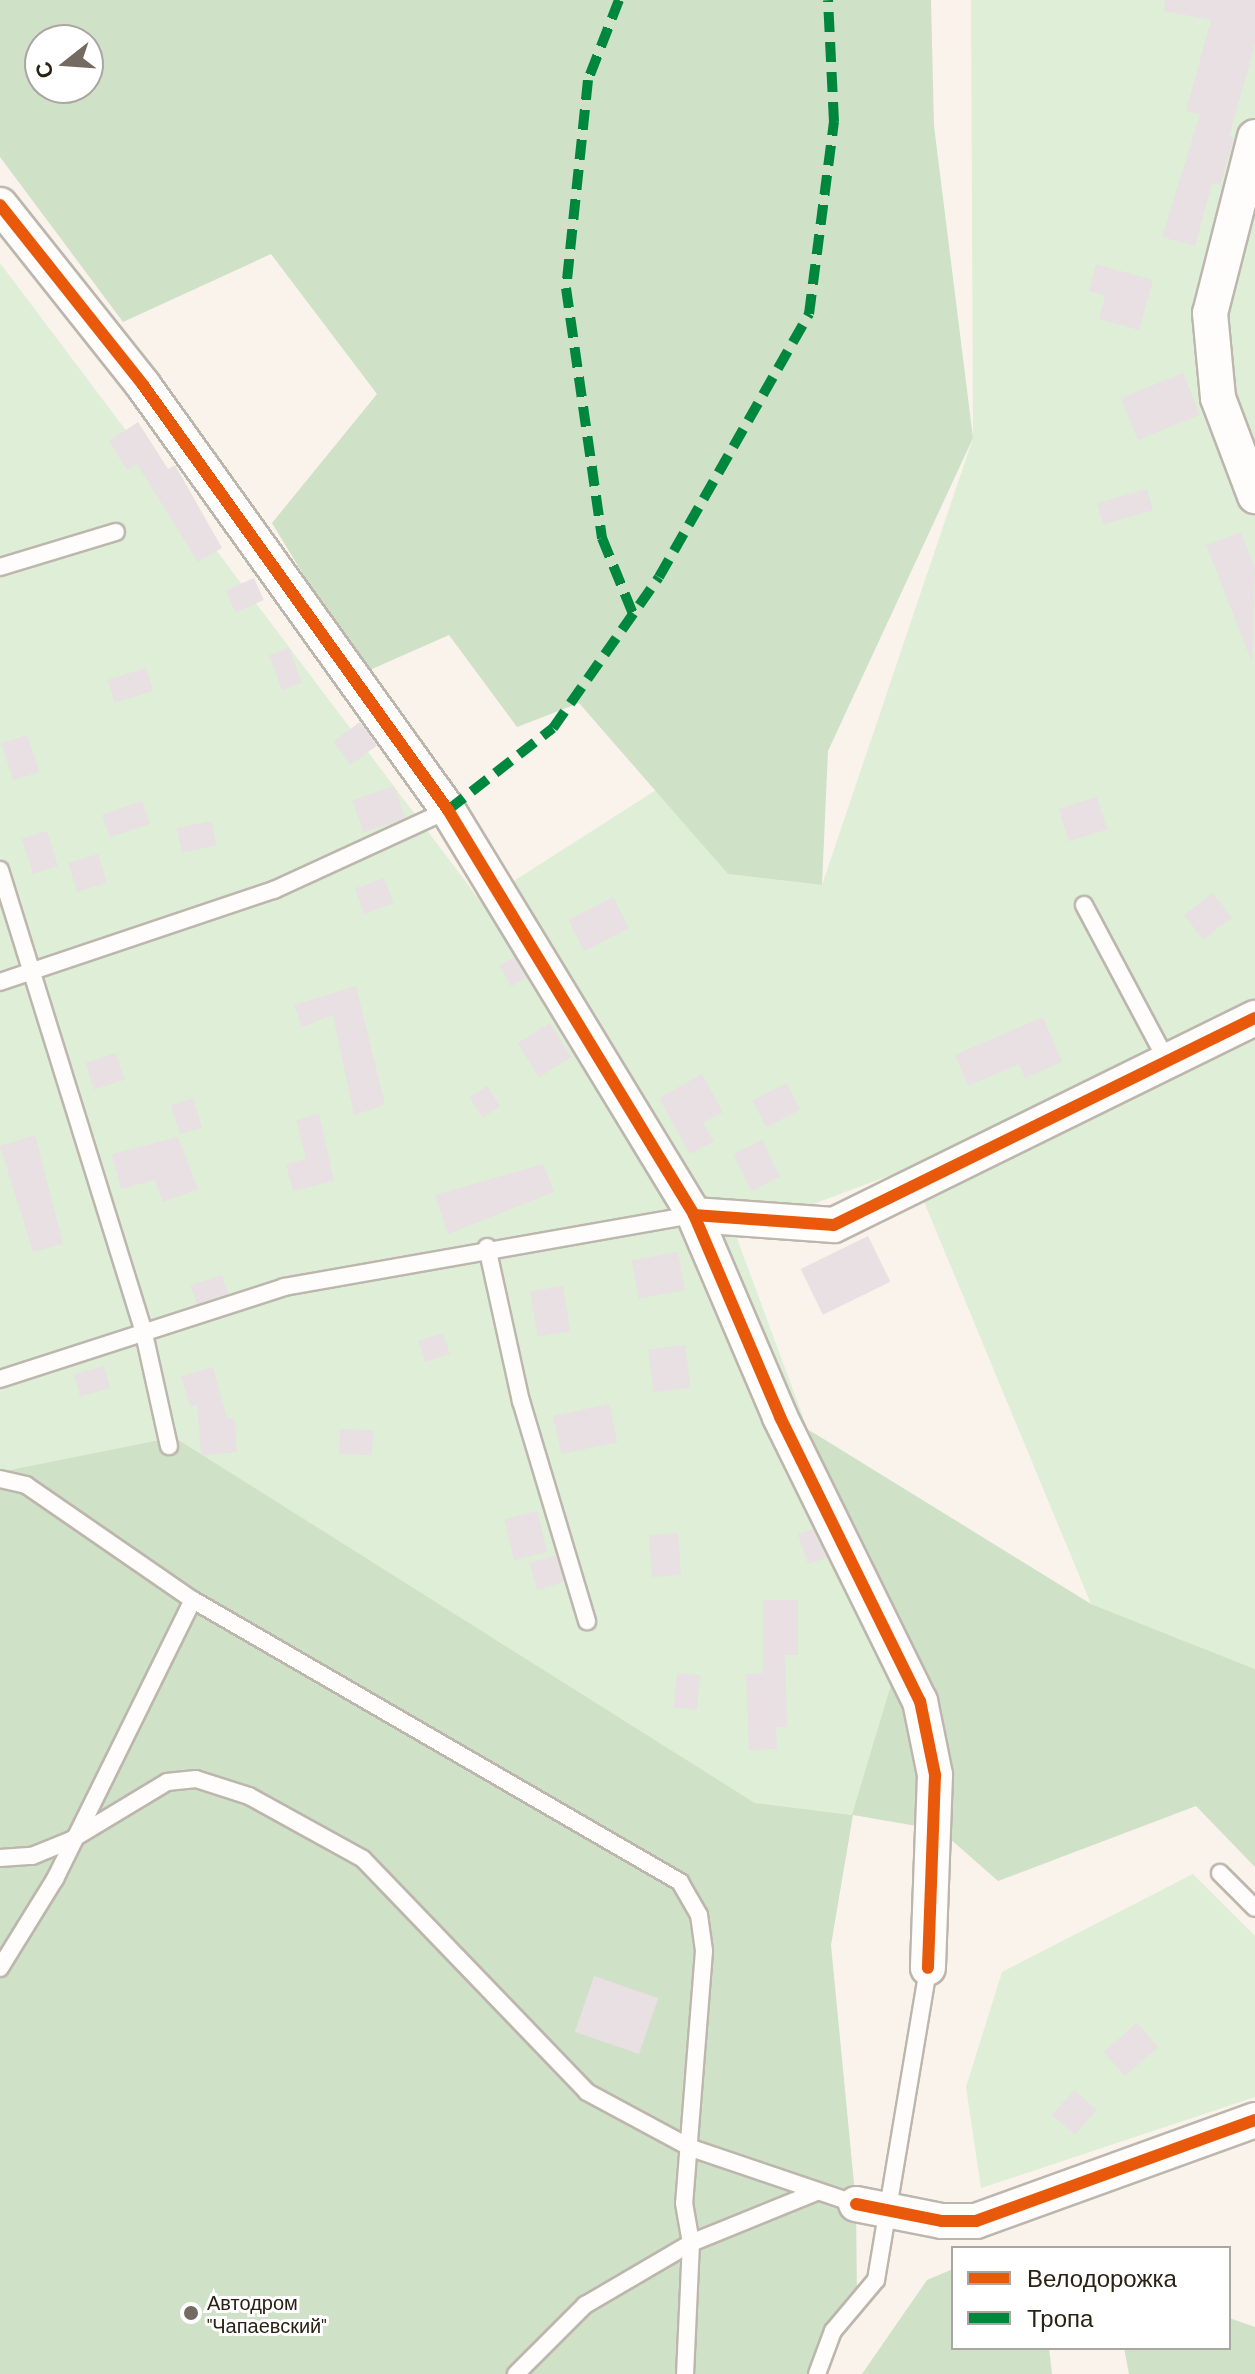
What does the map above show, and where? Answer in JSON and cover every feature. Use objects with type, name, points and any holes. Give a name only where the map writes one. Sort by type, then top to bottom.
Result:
[{"type":"street","points":[[1255,137],[1210,313],[1218,398],[1255,496]]},
{"type":"street","points":[[0,205],[143,385],[448,810],[694,1215],[780,1417],[920,1701],[935,1775],[928,1968]]},
{"type":"street","points":[[694,1215],[834,1225],[1255,1018]]},
{"type":"street","points":[[870,2207],[942,2221],[976,2221],[1255,2120]]},
{"type":"lane","points":[[0,567],[116,532]]},
{"type":"lane","points":[[0,982],[274,890],[448,810]]},
{"type":"lane","points":[[0,870],[143,1329],[169,1446]]},
{"type":"lane","points":[[1084,905],[1167,1061]]},
{"type":"lane","points":[[0,1379],[143,1329],[284,1287],[487,1247],[694,1215]]},
{"type":"lane","points":[[487,1247],[521,1401],[587,1621]]},
{"type":"lane","points":[[0,1479],[26,1485],[193,1600],[680,1882],[699,1915],[704,1951],[691,2148],[684,2203],[691,2243],[685,2374]]},
{"type":"lane","points":[[0,1968],[55,1879],[71,1840],[193,1600]]},
{"type":"lane","points":[[0,1858],[32,1856],[71,1840],[167,1782],[196,1779],[249,1796],[363,1859],[587,2092],[691,2148],[814,2193],[870,2207]]},
{"type":"lane","points":[[1220,1873],[1255,1908]]},
{"type":"lane","points":[[817,2374],[833,2331],[876,2280],[870,2207],[928,1968]]},
{"type":"lane","points":[[516,2374],[585,2305],[691,2243],[814,2193]]},
{"type":"green space","points":[[0,0],[931,0],[934,126],[973,438],[828,751],[822,885],[728,874],[579,703],[517,727],[449,635],[363,673],[272,523],[377,394],[271,254],[123,322],[0,157]]},
{"type":"green space","points":[[971,0],[1255,0],[1255,1669],[1091,1604],[910,1168],[735,1233],[896,1668],[853,1815],[755,1803],[174,1437],[0,1472],[0,263],[481,902],[656,790],[728,874],[822,885],[973,438]]},
{"type":"green space","points":[[809,1430],[1091,1604],[1255,1669],[1255,1867],[1196,1806],[998,1881],[940,1830],[853,1815],[831,1945],[856,2204],[857,2301],[825,2374],[0,2374],[0,1472],[174,1437],[755,1803],[852,1815],[896,1668]]},
{"type":"green space","points":[[1193,1874],[1255,1936],[1255,2097],[981,2188],[966,2087],[1002,1972]]},
{"type":"green space","points":[[951,2270],[951,2350],[1049,2350],[1052,2374],[862,2374],[927,2280]]},
{"type":"green space","points":[[1231,2319],[1255,2327],[1255,2374],[1129,2374],[1124,2350],[1231,2350]]},
{"type":"building","points":[[1165,0],[1255,0],[1255,44],[1229,136],[1234,138],[1220,185],[1212,183],[1195,246],[1162,237],[1200,114],[1186,111],[1211,20],[1164,11]]},
{"type":"building","points":[[1096,264],[1153,280],[1139,330],[1099,319],[1105,296],[1089,291]]},
{"type":"building","points":[[1183,373],[1200,415],[1138,440],[1121,398]]},
{"type":"building","points":[[138,422],[168,469],[175,465],[222,548],[198,562],[137,464],[127,470],[109,441]]},
{"type":"building","points":[[1147,489],[1153,510],[1103,524],[1097,503]]},
{"type":"building","points":[[1241,532],[1255,568],[1252,662],[1206,545]]},
{"type":"building","points":[[254,578],[264,600],[235,613],[226,591]]},
{"type":"building","points":[[289,648],[302,683],[282,690],[269,655]]},
{"type":"building","points":[[146,668],[153,691],[115,703],[108,680]]},
{"type":"building","points":[[360,722],[377,745],[350,765],[333,741]]},
{"type":"building","points":[[27,735],[39,772],[13,780],[1,743]]},
{"type":"building","points":[[394,786],[405,818],[363,832],[352,800]]},
{"type":"building","points":[[1097,797],[1107,830],[1069,841],[1059,809]]},
{"type":"building","points":[[142,801],[150,824],[110,837],[102,815]]},
{"type":"building","points":[[211,821],[216,845],[182,853],[177,828]]},
{"type":"building","points":[[47,831],[58,866],[33,874],[22,839]]},
{"type":"building","points":[[98,854],[107,883],[77,892],[68,863]]},
{"type":"building","points":[[384,878],[393,903],[364,914],[355,889]]},
{"type":"building","points":[[1213,893],[1232,918],[1203,939],[1184,915]]},
{"type":"building","points":[[613,897],[629,928],[584,951],[568,920]]},
{"type":"building","points":[[514,957],[526,978],[511,986],[499,966]]},
{"type":"building","points":[[356,986],[385,1105],[354,1115],[333,1015],[302,1027],[294,1005]]},
{"type":"building","points":[[1043,1017],[1062,1062],[1025,1078],[1019,1064],[968,1086],[955,1055]]},
{"type":"building","points":[[550,1023],[571,1057],[539,1077],[518,1043]]},
{"type":"building","points":[[116,1053],[125,1080],[94,1090],[86,1063]]},
{"type":"building","points":[[702,1074],[723,1112],[703,1123],[714,1141],[690,1154],[659,1098]]},
{"type":"building","points":[[786,1083],[800,1109],[767,1127],[752,1101]]},
{"type":"building","points":[[487,1086],[500,1106],[482,1118],[469,1097]]},
{"type":"building","points":[[193,1098],[202,1128],[180,1134],[171,1105]]},
{"type":"building","points":[[319,1114],[334,1181],[293,1191],[286,1164],[306,1159],[296,1120]]},
{"type":"building","points":[[35,1135],[63,1244],[33,1252],[0,1146]]},
{"type":"building","points":[[178,1137],[198,1189],[163,1202],[155,1180],[121,1189],[112,1154]]},
{"type":"building","points":[[762,1140],[780,1177],[751,1191],[733,1154]]},
{"type":"building","points":[[543,1164],[554,1192],[448,1234],[435,1195]]},
{"type":"building","points":[[868,1236],[890,1282],[823,1315],[801,1269]]},
{"type":"building","points":[[678,1252],[685,1290],[638,1299],[632,1260]]},
{"type":"building","points":[[222,1275],[228,1294],[197,1304],[191,1285]]},
{"type":"building","points":[[563,1286],[570,1331],[538,1337],[530,1291]]},
{"type":"building","points":[[443,1333],[450,1354],[425,1362],[418,1341]]},
{"type":"building","points":[[685,1345],[690,1388],[654,1392],[648,1350]]},
{"type":"building","points":[[104,1366],[110,1388],[80,1396],[74,1374]]},
{"type":"building","points":[[213,1367],[227,1418],[234,1418],[237,1452],[201,1455],[197,1405],[190,1407],[181,1376]]},
{"type":"building","points":[[609,1404],[617,1442],[561,1454],[553,1416]]},
{"type":"building","points":[[340,1429],[373,1430],[372,1455],[339,1454]]},
{"type":"building","points":[[537,1511],[547,1552],[514,1560],[504,1519]]},
{"type":"building","points":[[813,1529],[827,1558],[808,1564],[798,1534]]},
{"type":"building","points":[[678,1533],[681,1575],[652,1577],[649,1535]]},
{"type":"building","points":[[556,1555],[564,1582],[537,1590],[529,1563]]},
{"type":"building","points":[[763,1600],[798,1600],[798,1655],[785,1655],[787,1727],[776,1727],[777,1749],[749,1750],[746,1674],[763,1673]]},
{"type":"building","points":[[677,1673],[700,1675],[697,1710],[674,1708]]},
{"type":"building","points":[[594,1976],[658,1998],[639,2054],[575,2032]]},
{"type":"building","points":[[1137,2023],[1158,2047],[1125,2076],[1104,2052]]},
{"type":"building","points":[[1074,2090],[1097,2110],[1075,2135],[1052,2115]]},
{"type":"marked path","points":[[619,0],[588,80],[566,288],[602,538],[633,614]]},
{"type":"marked path","points":[[448,810],[553,728],[659,577],[809,314],[834,122],[828,0]]},
{"type":"cycle path","points":[[0,205],[143,385],[448,810],[694,1215],[780,1417],[920,1701],[935,1775],[928,1968]]},
{"type":"cycle path","points":[[694,1215],[834,1225],[1255,1018]]},
{"type":"cycle path","points":[[856,2204],[942,2221],[976,2221],[1255,2120]]},
{"type":"place","name":"Автодром \"Чапаевский\"","points":[[191,2313]]}]
